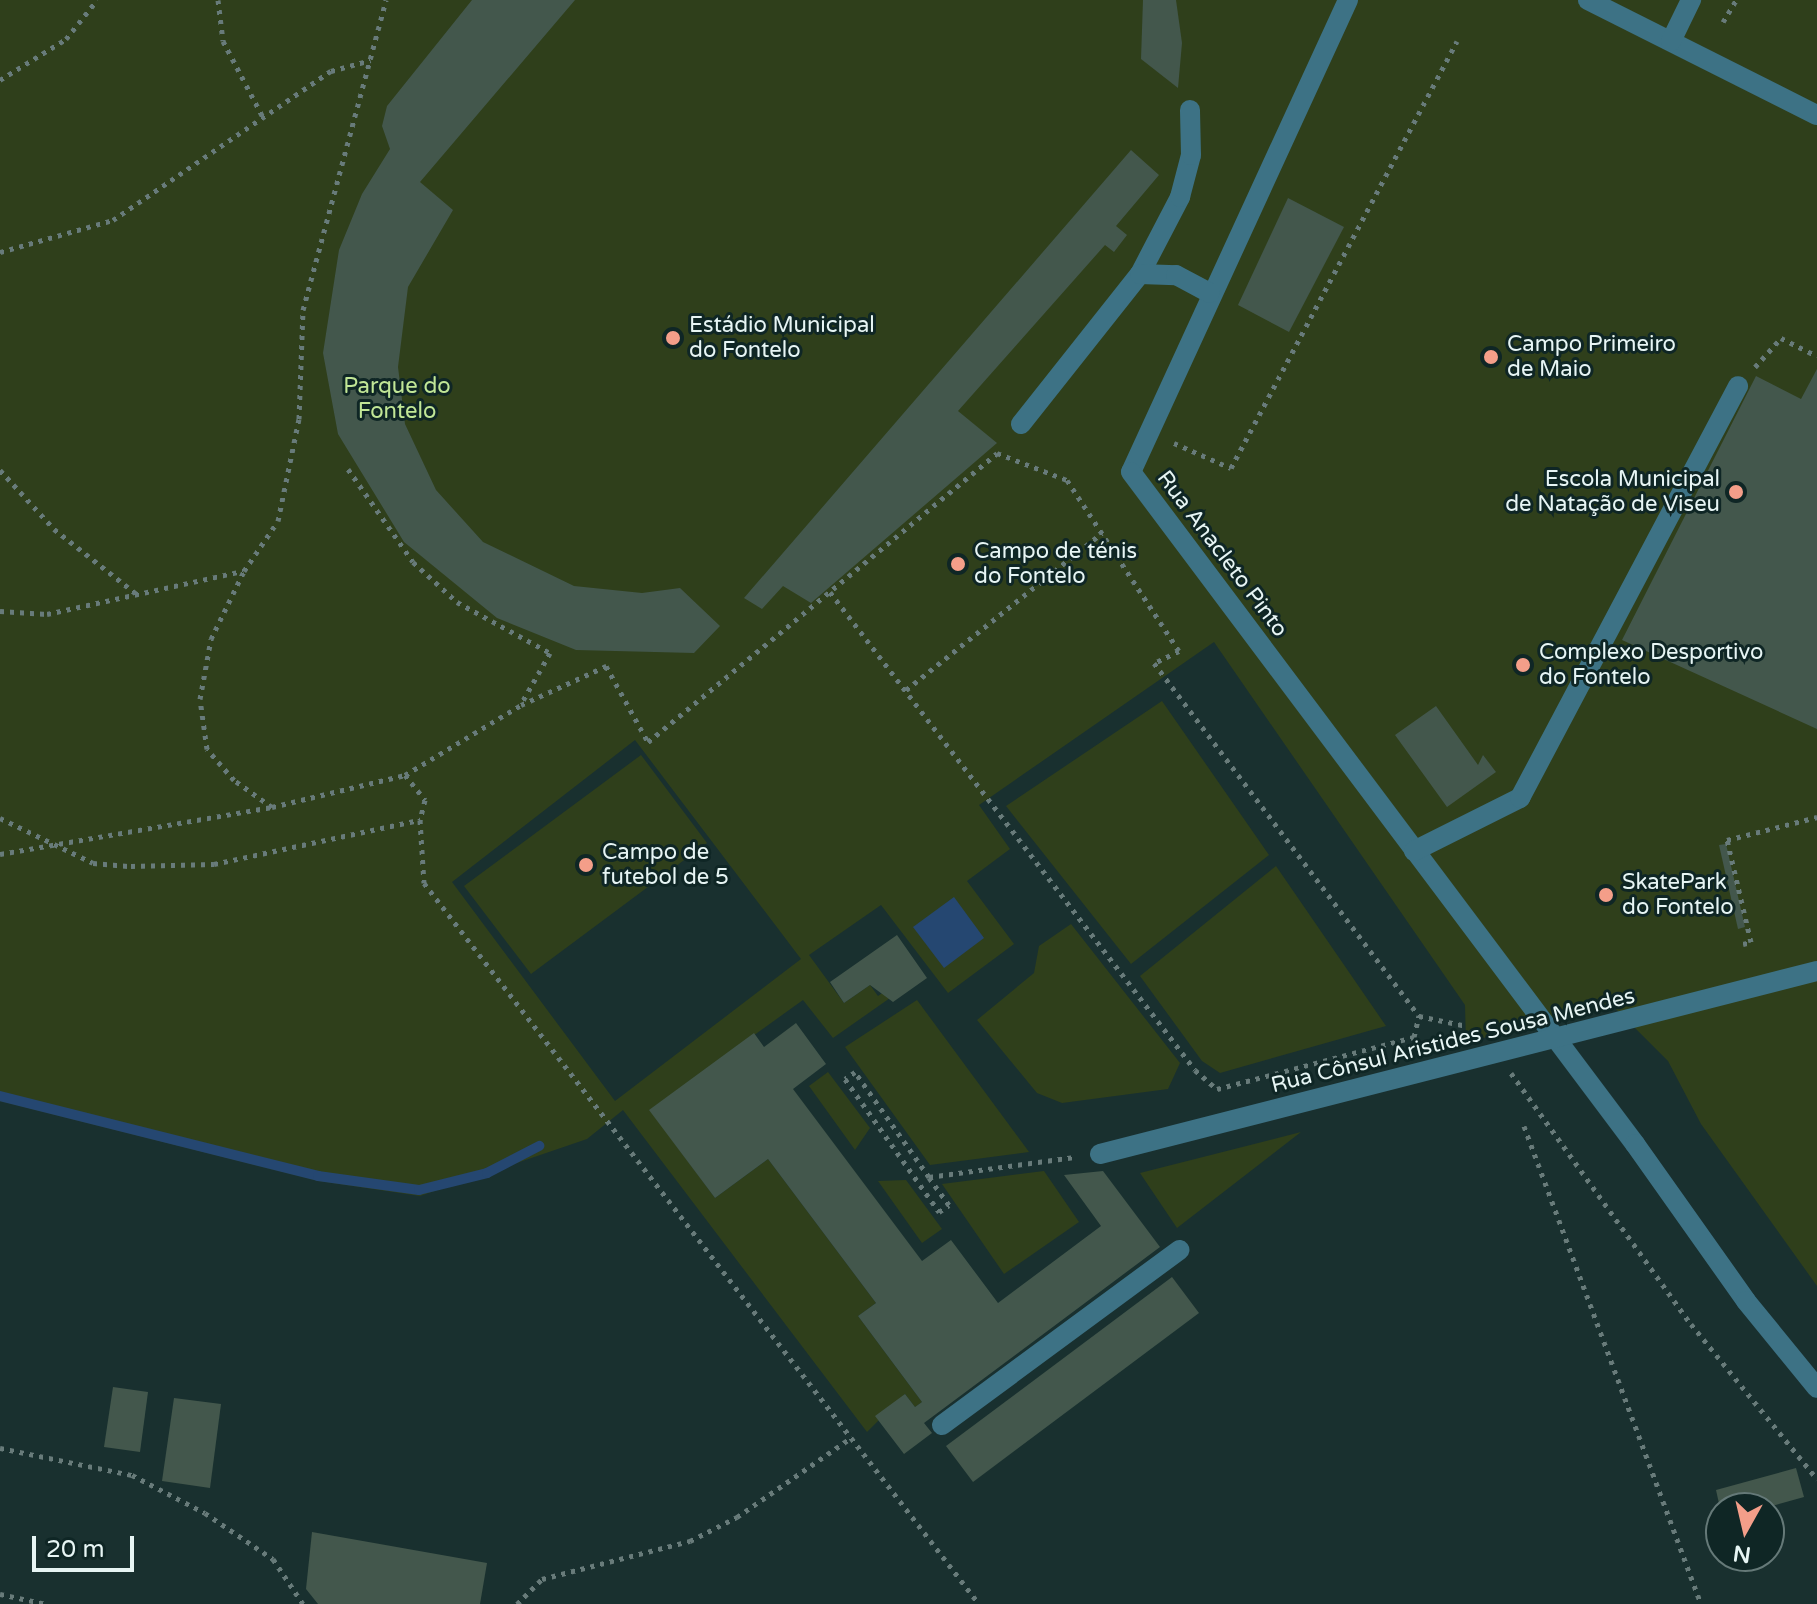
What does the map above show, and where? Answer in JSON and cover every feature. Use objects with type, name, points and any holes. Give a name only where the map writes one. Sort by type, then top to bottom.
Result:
[{"type":"street","name":"Rua Anacleto Pinto","points":[[1348,0],[1210,293],[1131,472],[1558,1042],[1746,1301],[1817,1388]]},
{"type":"street","points":[[1588,0],[1817,115]]},
{"type":"street","points":[[1671,41],[1691,0]]},
{"type":"street","points":[[1021,424],[1140,274],[1180,197],[1191,155],[1190,110]]},
{"type":"street","points":[[1140,274],[1176,275],[1210,293]]},
{"type":"street","points":[[1414,851],[1520,798],[1738,386]]},
{"type":"street","name":"Rua Cônsul Aristides Sousa Mendes","points":[[1100,1154],[1558,1042],[1817,971]]},
{"type":"street","points":[[942,1425],[1179,1250]]},
{"type":"path","points":[[0,80],[66,39],[97,0]]},
{"type":"path","points":[[218,0],[223,41],[264,119]]},
{"type":"path","points":[[272,807],[234,780],[207,749],[200,699],[211,639],[244,571],[278,521],[299,419],[303,310],[386,0]]},
{"type":"path","points":[[1723,22],[1736,0]]},
{"type":"path","points":[[1148,431],[1231,468],[1457,41]]},
{"type":"path","points":[[0,252],[113,220],[331,71],[371,60]]},
{"type":"path","points":[[1738,386],[1781,338],[1817,356]]},
{"type":"path","points":[[0,854],[61,846],[272,807],[405,775],[521,705],[606,666],[648,742],[997,453],[1067,480],[1179,651],[1154,663],[1419,1016],[1467,1026]]},
{"type":"path","points":[[348,469],[413,562],[457,602],[550,653],[521,705]]},
{"type":"path","points":[[0,470],[54,529],[138,595]]},
{"type":"path","points":[[906,690],[1102,533]]},
{"type":"path","points":[[0,611],[47,614],[244,571]]},
{"type":"path","points":[[830,592],[1195,1070],[1217,1089],[1414,1037],[1419,1016]]},
{"type":"path","points":[[405,775],[425,800],[420,820],[424,883],[979,1604]]},
{"type":"path","points":[[1743,944],[1751,942],[1727,840],[1817,817]]},
{"type":"path","points":[[0,818],[93,863],[214,864],[420,820]]},
{"type":"path","points":[[1506,1066],[1691,1324],[1817,1479]]},
{"type":"path","points":[[855,1072],[929,1177],[949,1205],[939,1212],[845,1079],[855,1072]]},
{"type":"path","points":[[1524,1126],[1701,1604]]},
{"type":"path","points":[[929,1177],[1100,1154]]},
{"type":"path","points":[[517,1604],[542,1579],[690,1541],[737,1517],[852,1437]]},
{"type":"path","points":[[0,1448],[144,1481],[273,1559],[303,1604]]},
{"type":"path","points":[[0,1594],[46,1604]]},
{"type":"green space","name":"Parque do Fontelo","points":[[0,0],[1817,0],[1817,1286],[1701,1124],[1668,1061],[1615,1008],[1567,1014],[1466,1043],[1465,1005],[1214,642],[979,805],[1010,849],[967,881],[1014,944],[948,993],[881,905],[809,955],[844,1003],[870,985],[878,996],[885,991],[890,998],[833,1038],[803,1000],[650,1110],[715,1198],[768,1159],[876,1303],[858,1316],[922,1402],[915,1407],[905,1394],[867,1432],[623,1110],[587,1139],[420,1196],[319,1181],[0,1101]],"holes":[[[635,740],[801,959],[615,1101],[452,882]]]},
{"type":"green space","points":[[1162,701],[1269,855],[1131,964],[1006,806]]},
{"type":"green space","name":"Campo de futebol de 5","points":[[641,755],[707,843],[531,974],[464,886]]},
{"type":"green space","points":[[1276,866],[1386,1026],[1220,1073],[1202,1061],[1140,976]]},
{"type":"green space","points":[[1071,924],[1180,1063],[1168,1089],[1062,1103],[1037,1093],[977,1020],[1034,973],[1039,946]]},
{"type":"green space","points":[[917,1000],[1029,1152],[930,1165],[845,1047]]},
{"type":"green space","points":[[828,1072],[870,1128],[855,1150],[809,1086]]},
{"type":"green space","points":[[1301,1132],[1177,1228],[1140,1173]]},
{"type":"green space","points":[[1044,1171],[1079,1222],[1004,1274],[942,1184]]},
{"type":"green space","points":[[906,1180],[942,1229],[922,1243],[878,1181]]},
{"type":"water","points":[[954,897],[984,938],[944,968],[913,927]]},
{"type":"building","points":[[472,0],[575,0],[420,182],[453,210],[408,287],[398,367],[405,424],[436,490],[483,542],[574,586],[642,593],[680,588],[720,626],[694,653],[576,650],[497,618],[404,542],[338,434],[323,353],[339,250],[362,194],[390,149],[382,126],[387,106]]},
{"type":"building","points":[[1143,0],[1176,0],[1182,43],[1178,88],[1141,59]]},
{"type":"building","points":[[1131,150],[1159,175],[1116,226],[1127,235],[1114,252],[1105,245],[958,411],[997,443],[811,603],[783,586],[762,609],[744,598]]},
{"type":"building","points":[[1288,198],[1344,227],[1289,332],[1238,305]]},
{"type":"building","points":[[1817,369],[1817,729],[1622,640],[1756,376],[1801,399]]},
{"type":"building","points":[[1436,706],[1478,765],[1483,755],[1496,772],[1447,807],[1395,735]]},
{"type":"building","points":[[1726,844],[1745,927],[1738,929],[1719,845]]},
{"type":"building","points":[[897,935],[927,978],[893,1002],[870,985],[844,1003],[830,982]]},
{"type":"building","points":[[796,1023],[826,1064],[793,1089],[922,1261],[951,1240],[998,1303],[1101,1226],[1064,1175],[1103,1171],[1160,1247],[924,1423],[932,1433],[904,1454],[875,1416],[905,1394],[915,1407],[922,1402],[858,1316],[876,1303],[768,1159],[715,1198],[649,1110],[754,1033],[764,1047]]},
{"type":"building","points":[[1172,1277],[1199,1313],[973,1482],[946,1446]]},
{"type":"building","points":[[113,1387],[148,1392],[140,1452],[104,1447]]},
{"type":"building","points":[[174,1398],[221,1404],[210,1488],[162,1481]]},
{"type":"building","points":[[1796,1468],[1804,1497],[1785,1502],[1785,1492],[1716,1490]]},
{"type":"building","points":[[312,1532],[487,1563],[480,1604],[318,1604],[306,1589]]},
{"type":"waterway","points":[[0,1096],[318,1176],[419,1190],[487,1173],[539,1146]]},
{"type":"place","name":"Estádio Municipal do Fontelo","points":[[673,338]]},
{"type":"place","name":"Campo Primeiro de Maio","points":[[1491,357]]},
{"type":"place","name":"Escola Municipal de Natação de Viseu","points":[[1736,492]]},
{"type":"place","name":"Campo de ténis do Fontelo","points":[[958,564]]},
{"type":"place","name":"Complexo Desportivo do Fontelo","points":[[1523,665]]},
{"type":"place","name":"Campo de futebol de 5","points":[[586,865]]},
{"type":"place","name":"SkatePark do Fontelo","points":[[1606,895]]}]
